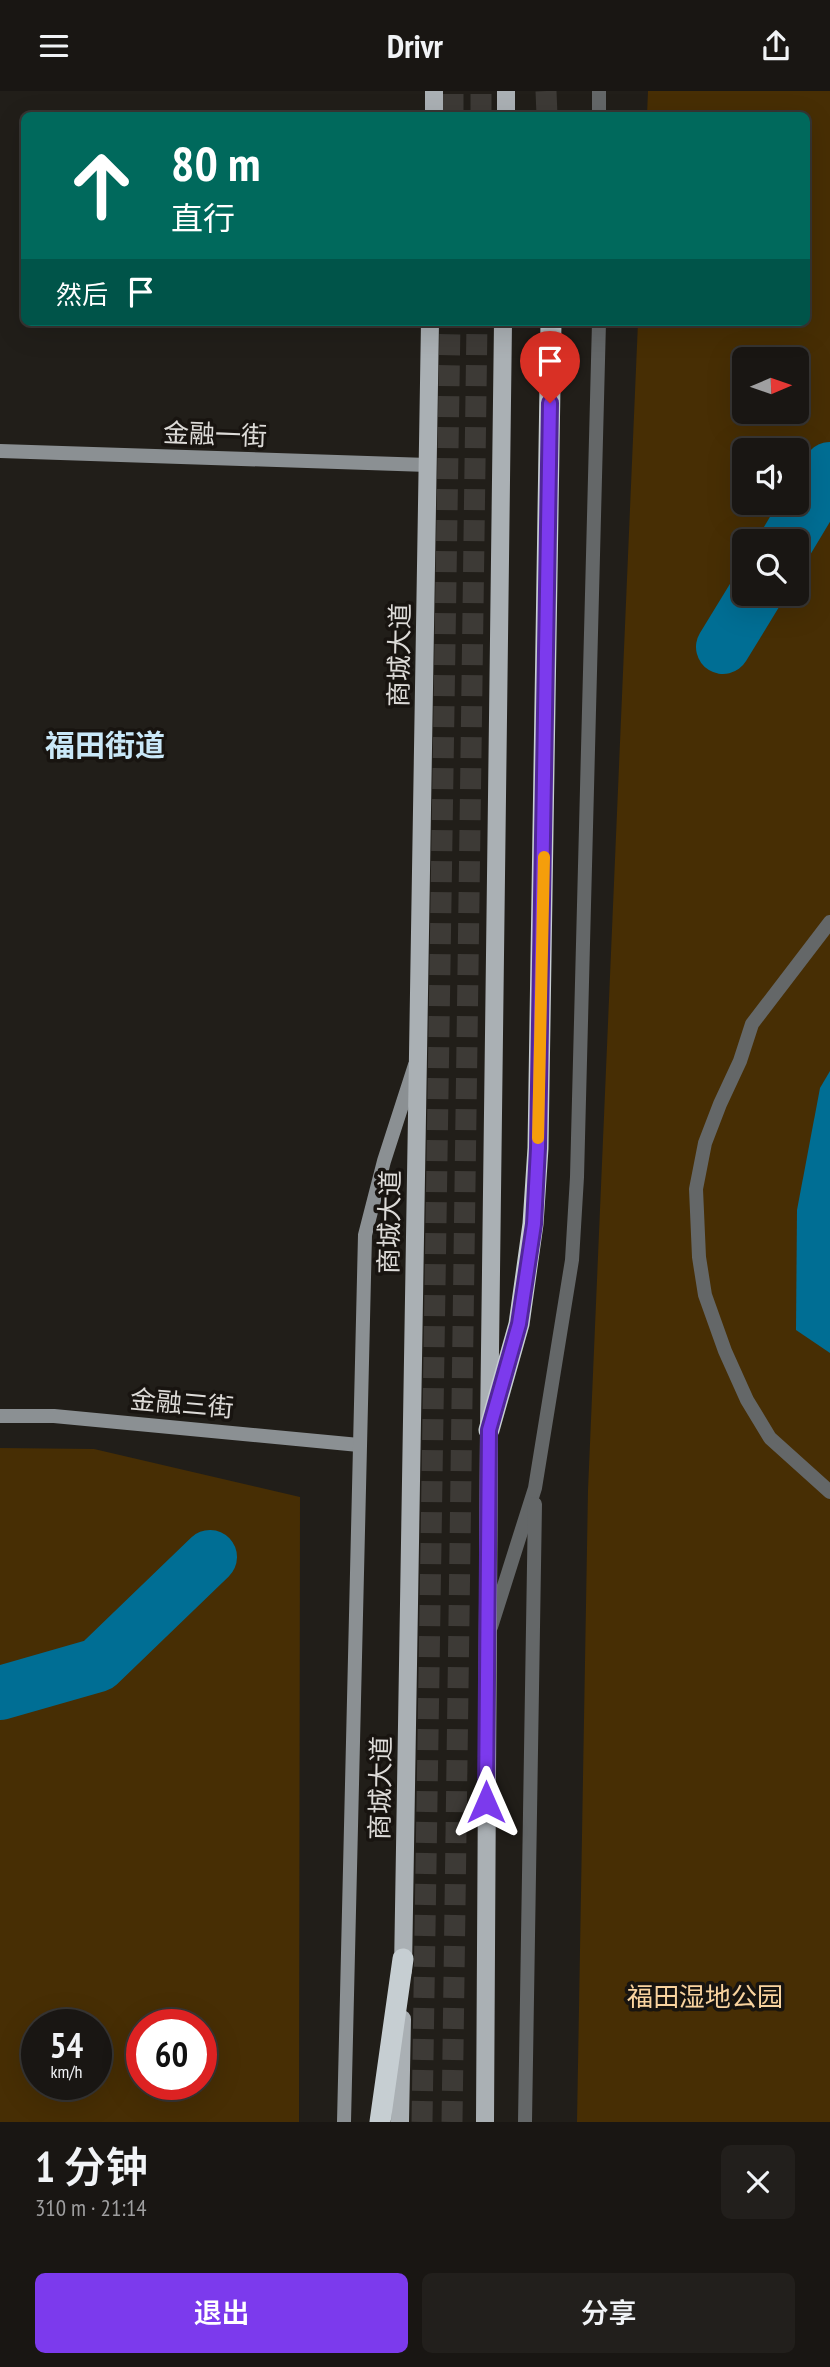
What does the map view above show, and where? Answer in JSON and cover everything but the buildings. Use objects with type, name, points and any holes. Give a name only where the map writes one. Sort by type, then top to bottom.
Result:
[{"type":"highway","points":[[489,1430],[519,1324],[534,1224],[545,806],[551,326]]},
{"type":"highway","points":[[380,2122],[403,1959]]},
{"type":"main road","points":[[434,91],[434,112]]},
{"type":"main road","points":[[506,91],[506,112]]},
{"type":"main road","name":"商城大道","points":[[400,2122],[430,326]]},
{"type":"main road","points":[[485,2122],[486,1642],[503,326]]},
{"type":"street","points":[[599,91],[599,112]]},
{"type":"street","points":[[525,2122],[535,1488],[572,1260],[576,1191],[599,326]]},
{"type":"street","name":"金融一街","points":[[0,451],[428,465]]},
{"type":"street","points":[[830,922],[752,1024],[740,1061],[705,1143],[696,1189],[699,1257],[705,1295],[730,1363],[747,1400],[770,1439],[830,1492]]},
{"type":"street","points":[[344,2122],[365,1235],[384,1161],[418,1054]]},
{"type":"street","name":"金融三街","points":[[0,1416],[54,1416],[359,1445]]},
{"type":"street","points":[[486,1642],[535,1488]]},
{"type":"green space","name":"福田湿地公园","points":[[648,91],[830,91],[830,2122],[577,2122],[588,1490],[638,326],[810,326],[810,112],[647,112]]},
{"type":"green space","points":[[0,1448],[94,1449],[300,1497],[299,2122],[0,2122]]},
{"type":"water","points":[[830,1071],[830,1353],[796,1330],[797,1210],[820,1088]]},
{"type":"waterway","points":[[794,529],[830,469]]},
{"type":"waterway","points":[[723,647],[748,606]]},
{"type":"waterway","points":[[0,1693],[98,1665],[210,1557]]},
{"type":"tunnel","points":[[453,91],[453,112]]},
{"type":"tunnel","points":[[481,91],[481,112]]},
{"type":"tunnel","points":[[546,91],[547,112]]},
{"type":"tunnel","points":[[422,2122],[450,326]]},
{"type":"tunnel","points":[[452,2122],[477,326]]},
{"type":"slow traffic","points":[[538,1138],[544,857]]},
{"type":"district","name":"福田街道","points":[[105,744]]},
{"type":"route","points":[[486,1802],[489,1430],[519,1324],[534,1224],[538,1148],[550,403]]}]
